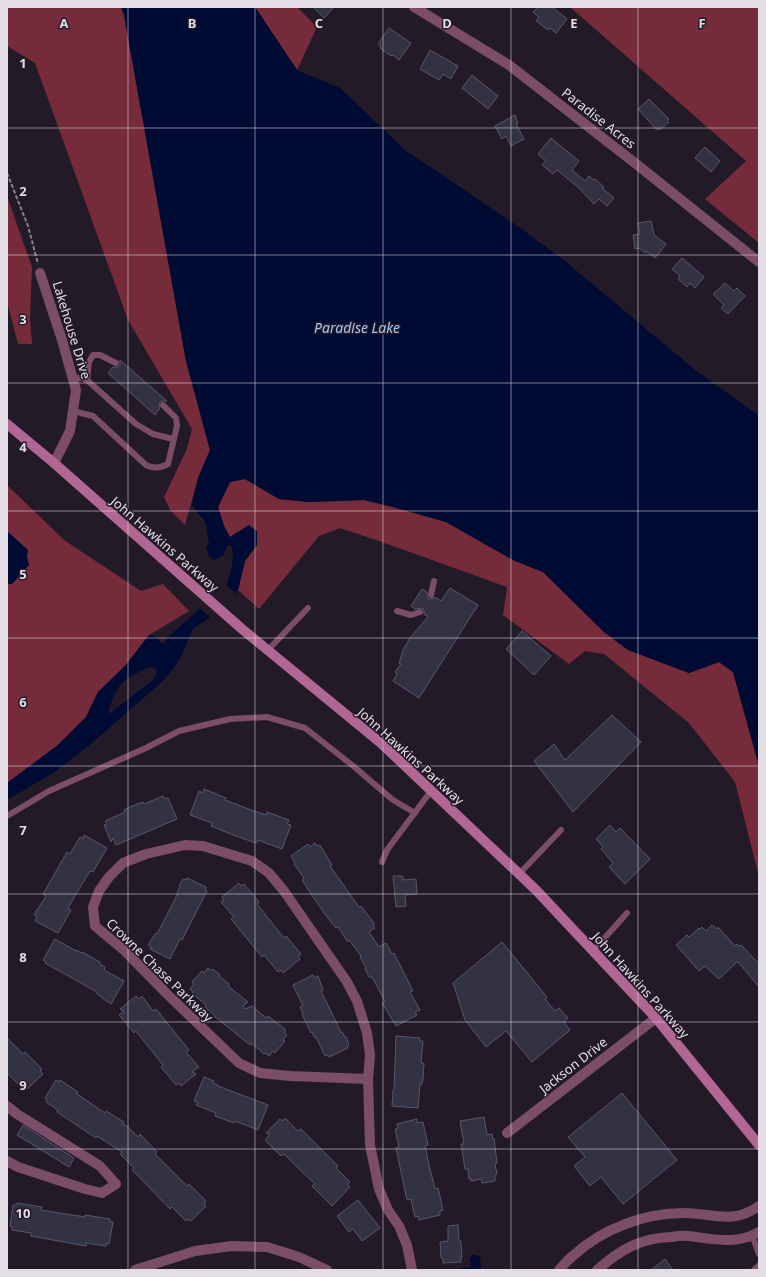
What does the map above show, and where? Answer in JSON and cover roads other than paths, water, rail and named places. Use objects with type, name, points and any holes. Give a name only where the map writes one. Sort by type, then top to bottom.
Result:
[{"type":"main road","name":"John Hawkins Parkway","points":[[7,424],[54,463],[242,629],[382,744],[536,890],[656,1018],[759,1145]]},
{"type":"street","name":"Paradise Acres","points":[[414,7],[510,65],[759,262]]},
{"type":"street","name":"Lakehouse Drive","points":[[40,273],[76,390],[70,432],[54,463]]},
{"type":"street","name":"Crowne Chase Parkway","points":[[368,1078],[290,1076],[260,1073],[239,1063],[167,994],[125,951],[95,926],[93,907],[99,891],[109,877],[123,863],[140,856],[185,845],[203,846],[252,861],[269,873],[284,891],[343,976],[357,1001],[367,1033],[370,1055],[368,1078],[370,1145],[380,1188],[388,1210],[399,1226],[407,1244],[412,1270]]},
{"type":"street","name":"Jackson Drive","points":[[507,1134],[656,1018]]},
{"type":"street","points":[[7,1106],[17,1114],[100,1166],[116,1184],[102,1193],[26,1170],[7,1161]]},
{"type":"street","points":[[559,1270],[574,1254],[587,1244],[614,1229],[630,1223],[663,1215],[682,1214],[730,1218],[742,1215],[759,1206]]},
{"type":"street","points":[[597,1270],[612,1256],[642,1241],[657,1238],[688,1236],[722,1240],[741,1239],[755,1234]]},
{"type":"street","points":[[135,1270],[195,1251],[232,1246],[267,1247],[299,1257],[327,1270]]},
{"type":"lane","points":[[87,380],[89,362],[93,355],[100,355],[116,363]]},
{"type":"lane","points":[[73,378],[82,378],[87,380],[136,424],[153,434],[173,439]]},
{"type":"lane","points":[[73,411],[93,416],[146,465],[153,468],[168,464],[177,426],[176,418],[163,404]]},
{"type":"lane","points":[[431,595],[434,581]]},
{"type":"lane","points":[[268,650],[308,608]]},
{"type":"lane","points":[[397,611],[411,615],[420,612]]},
{"type":"lane","points":[[7,816],[49,791],[146,748],[179,731],[230,719],[267,717],[305,728],[393,800],[415,813]]},
{"type":"lane","points":[[382,862],[387,850],[431,791]]},
{"type":"lane","points":[[519,874],[561,830]]},
{"type":"lane","points":[[593,951],[627,913]]},
{"type":"lane","points":[[755,1234],[759,1254]]},
{"type":"lane","points":[[754,1270],[759,1265]]},
{"type":"water","name":"Paradise Lake","points":[[121,7],[255,7],[297,70],[340,88],[405,150],[512,222],[565,261],[695,370],[758,415],[759,766],[733,672],[719,662],[689,673],[628,650],[604,632],[543,572],[515,561],[446,522],[364,500],[309,502],[279,499],[245,479],[230,482],[218,507],[224,526],[230,537],[249,525],[257,531],[257,545],[245,561],[238,590],[228,605],[193,629],[179,661],[164,680],[91,744],[53,773],[7,800],[7,783],[58,745],[86,717],[98,692],[125,666],[149,635],[157,637],[161,643],[164,643],[168,637],[226,586],[232,566],[233,554],[231,545],[227,546],[224,555],[214,560],[209,557],[206,548],[209,543],[206,525],[192,504],[198,478],[210,450],[186,361],[124,15]],"holes":[[[150,667],[155,668],[157,671],[154,679],[109,714],[113,698],[122,683],[143,670]]]},
{"type":"water","points":[[7,531],[28,550],[27,557],[29,565],[12,584],[7,584]]},
{"type":"water","points":[[472,1255],[478,1255],[478,1257],[480,1256],[481,1270],[462,1270],[461,1268],[471,1267],[470,1257],[472,1257]]}]
